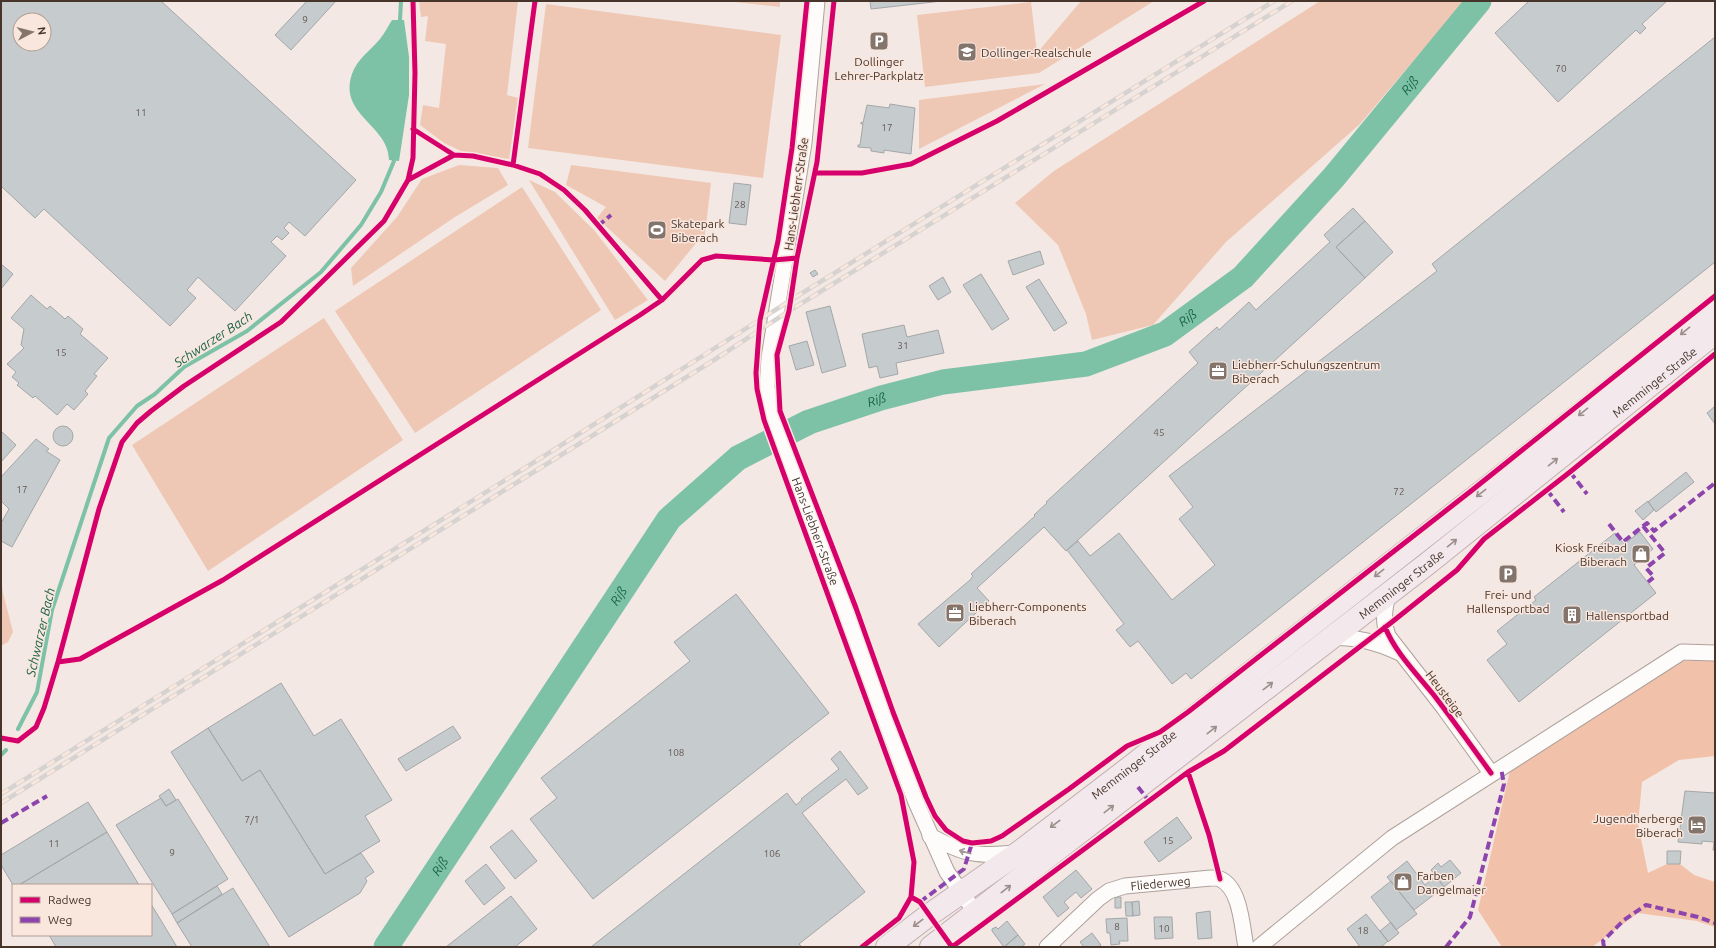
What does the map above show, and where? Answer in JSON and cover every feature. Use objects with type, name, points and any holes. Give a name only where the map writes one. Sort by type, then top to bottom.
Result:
[{"type":"main road","name":"Memminger Straße","points":[[887,947],[1018,853],[1141,759],[1505,474],[1715,306]]},
{"type":"main road","name":"Memminger Straße","points":[[931,947],[1330,637],[1433,559],[1715,333]]},
{"type":"street","name":"Hans-Liebherr-Straße","points":[[817,1],[804,143],[769,358],[767,388],[774,416],[915,800],[947,872],[976,913]]},
{"type":"street","name":"Heusteige","points":[[1388,593],[1384,612],[1384,627],[1388,636],[1444,708],[1491,774]]},
{"type":"street","name":"Heusteige","points":[[1330,637],[1367,640],[1400,653]]},
{"type":"street","points":[[1259,947],[1392,838],[1491,774],[1682,652],[1715,653]]},
{"type":"street","points":[[930,836],[959,850],[980,855],[1018,853]]},
{"type":"street","name":"Fliederweg","points":[[1047,947],[1098,899],[1109,891],[1125,886],[1211,878],[1220,879],[1230,887],[1236,896],[1246,947]]},
{"type":"shaded area","points":[[419,1],[518,1],[507,95],[518,98],[509,159],[461,151],[444,143],[420,125],[423,105],[439,108],[446,44],[425,41],[428,16],[421,17]]},
{"type":"shaded area","points":[[725,1],[780,1],[780,7]]},
{"type":"shaded area","points":[[1081,1],[1154,1],[1039,73],[925,87],[917,15],[1031,2],[1037,53]]},
{"type":"shaded area","points":[[1320,1],[1464,1],[1360,124],[1226,242],[1153,325],[1092,340],[1086,314],[1058,245],[1015,203],[1054,171]]},
{"type":"shaded area","points":[[546,4],[781,35],[763,178],[528,148]]},
{"type":"shaded area","points":[[392,20],[404,20],[409,57],[409,95],[399,161],[389,160],[387,148],[381,138],[358,110],[352,100],[350,88],[352,74],[357,64],[380,39]]},
{"type":"shaded area","points":[[1045,84],[919,149],[919,100]]},
{"type":"shaded area","points":[[459,165],[498,168],[508,185],[455,217],[353,286],[351,268],[397,217],[422,179]]},
{"type":"shaded area","name":"Skatepark Biberach","points":[[571,165],[711,183],[704,242],[697,242],[665,281],[597,218],[606,207],[566,185]]},
{"type":"shaded area","points":[[529,180],[555,192],[594,230],[648,300],[615,320]]},
{"type":"shaded area","points":[[522,187],[601,310],[415,433],[335,311]]},
{"type":"shaded area","points":[[324,318],[403,440],[208,571],[132,445]]},
{"type":"shaded area","points":[[1,577],[3,593],[13,632],[8,642],[1,646]]},
{"type":"shaded area","points":[[1702,659],[1715,661],[1715,756],[1679,760],[1642,782],[1638,824],[1648,873],[1667,864],[1680,864],[1694,875],[1715,882],[1715,927],[1697,921],[1638,913],[1592,947],[1502,947],[1478,910],[1511,766],[1670,663]]},
{"type":"building","points":[[1,1],[161,1],[356,180],[305,236],[289,222],[284,228],[289,233],[282,240],[277,236],[271,242],[286,256],[235,311],[198,277],[187,290],[196,298],[170,326],[44,209],[35,218],[1,186]]},
{"type":"building","points":[[305,1],[336,1],[291,50],[275,35],[306,2]]},
{"type":"building","points":[[870,1],[942,1],[871,9]]},
{"type":"building","points":[[1529,1],[1667,1],[1642,24],[1646,28],[1640,34],[1636,30],[1558,102],[1495,33]]},
{"type":"building","points":[[1715,37],[1715,262],[1191,679],[1186,673],[1172,684],[1138,641],[1130,647],[1116,630],[1124,624],[1067,550],[1078,541],[1090,556],[1119,533],[1172,600],[1215,565],[1179,519],[1193,507],[1169,476],[1437,271],[1432,264]]},
{"type":"building","points":[[890,104],[915,108],[911,154],[884,150],[884,153],[871,151],[871,148],[858,147],[858,145],[860,145],[863,124],[861,124],[861,122],[863,123],[867,105],[889,108]]},
{"type":"building","points":[[734,183],[751,185],[746,225],[729,223]]},
{"type":"building","points":[[1353,208],[1365,221],[1336,247],[1365,278],[1066,551],[1044,527],[977,588],[989,601],[939,647],[918,624],[970,580],[973,576],[971,574],[1035,516],[1034,515],[1047,503],[1046,502],[1198,363],[1189,352],[1217,327],[1219,330],[1249,302],[1256,310],[1330,242],[1324,235]]},
{"type":"building","points":[[1365,221],[1393,252],[1365,278],[1336,247]]},
{"type":"building","points":[[1040,251],[1044,264],[1013,275],[1008,261]]},
{"type":"building","points":[[1,264],[13,274],[1,289]]},
{"type":"building","points":[[815,270],[818,274],[813,277],[810,273]]},
{"type":"building","points":[[981,274],[1009,319],[992,330],[963,285]]},
{"type":"building","points":[[943,277],[951,292],[938,300],[929,286]]},
{"type":"building","points":[[1039,279],[1067,323],[1054,331],[1026,287]]},
{"type":"building","points":[[31,295],[47,309],[50,306],[65,319],[68,316],[83,329],[80,334],[108,358],[94,374],[97,376],[85,391],[88,394],[74,410],[67,404],[57,415],[35,396],[33,398],[17,385],[19,383],[12,377],[16,372],[7,364],[24,348],[21,345],[24,329],[11,318]]},
{"type":"building","points":[[830,306],[846,366],[822,373],[806,312]]},
{"type":"building","points":[[904,325],[907,337],[938,330],[944,353],[896,363],[898,374],[880,378],[877,366],[869,368],[862,334]]},
{"type":"building","points":[[807,341],[814,365],[796,370],[789,346]]},
{"type":"building","points":[[1715,406],[1715,424],[1707,413]]},
{"type":"building","points":[[63,426],[70,429],[73,436],[70,443],[63,446],[56,443],[53,436],[56,429]]},
{"type":"building","points":[[1,431],[16,445],[1,462]]},
{"type":"building","points":[[36,439],[49,449],[46,451],[60,460],[12,547],[1,541],[1,523],[9,509],[1,501],[1,477]]},
{"type":"building","points":[[1686,472],[1694,482],[1656,512],[1648,502]]},
{"type":"building","points":[[1648,501],[1654,510],[1643,520],[1635,511]]},
{"type":"building","name":"Hallensportbad","points":[[1640,532],[1653,549],[1634,565],[1656,593],[1519,702],[1487,660],[1507,644],[1497,631],[1536,600],[1534,597],[1615,533],[1624,544]]},
{"type":"building","points":[[736,594],[829,713],[593,899],[530,819],[557,798],[541,778],[690,661],[674,642]]},
{"type":"building","points":[[281,683],[314,736],[341,719],[392,800],[365,816],[380,841],[325,874],[260,770],[242,781],[208,728]]},
{"type":"building","points":[[453,726],[461,738],[406,771],[398,759]]},
{"type":"building","points":[[208,728],[242,781],[260,770],[325,874],[361,853],[374,872],[365,878],[367,881],[360,893],[289,937],[171,752]]},
{"type":"building","points":[[840,751],[868,788],[858,795],[846,779],[802,813],[865,892],[799,944],[802,947],[591,947],[787,793],[796,805],[802,800],[801,799],[839,769],[831,759]]},
{"type":"building","points":[[169,789],[176,800],[166,806],[159,796]]},
{"type":"building","name":"Jugendherberge Biberach","points":[[1685,791],[1715,793],[1715,851],[1713,850],[1714,842],[1702,841],[1702,844],[1678,842]]},
{"type":"building","points":[[161,798],[166,806],[178,799],[228,879],[172,914],[116,825]]},
{"type":"building","points":[[88,802],[107,832],[21,884],[12,884],[1,865],[1,855]]},
{"type":"building","points":[[1177,817],[1192,838],[1159,862],[1144,842]]},
{"type":"building","points":[[512,830],[537,861],[515,879],[490,847]]},
{"type":"building","points":[[107,832],[138,884],[21,884]]},
{"type":"building","points":[[1667,851],[1681,851],[1680,864],[1667,864]]},
{"type":"building","points":[[1450,860],[1461,873],[1444,887],[1431,870],[1438,863],[1441,867]]},
{"type":"building","points":[[1407,861],[1425,885],[1436,876],[1444,887],[1414,910],[1387,877]]},
{"type":"building","points":[[486,864],[505,888],[484,905],[465,881]]},
{"type":"building","points":[[1076,870],[1092,889],[1081,898],[1076,892],[1064,902],[1069,908],[1058,917],[1043,897]]},
{"type":"building","points":[[1391,881],[1417,914],[1396,930],[1371,897]]},
{"type":"building","points":[[217,886],[222,894],[177,923],[172,914]]},
{"type":"building","points":[[233,888],[270,947],[192,947],[177,923]]},
{"type":"building","points":[[511,896],[537,929],[515,947],[446,947]]},
{"type":"building","points":[[1115,897],[1121,897],[1121,908],[1115,908]]},
{"type":"building","points":[[1139,901],[1140,915],[1133,916],[1132,902]]},
{"type":"building","points":[[1125,902],[1132,902],[1133,916],[1126,916]]},
{"type":"building","points":[[152,906],[177,947],[56,947],[50,936],[152,936]]},
{"type":"building","points":[[1210,911],[1212,938],[1198,939],[1196,913]]},
{"type":"building","points":[[1366,914],[1388,941],[1381,947],[1360,947],[1347,929]]},
{"type":"building","points":[[1154,917],[1172,917],[1173,938],[1155,939]]},
{"type":"building","points":[[1127,918],[1128,941],[1119,941],[1120,944],[1111,945],[1110,933],[1107,933],[1106,919]]},
{"type":"building","points":[[1007,921],[1018,935],[1004,947],[992,929],[996,927],[998,929]]},
{"type":"building","points":[[1391,922],[1399,933],[1388,942],[1380,931]]},
{"type":"building","points":[[1092,933],[1101,945],[1098,947],[1084,947],[1080,942]]},
{"type":"building","points":[[1018,935],[1025,944],[1021,947],[1004,947]]},
{"type":"waterway","name":"Schwarzer Bach","points":[[399,25],[401,1]]},
{"type":"waterway","name":"Riß","points":[[386,947],[669,519],[738,458],[809,422],[881,398],[943,382],[1086,364],[1165,334],[1243,277],[1334,177],[1479,1]]},
{"type":"waterway","name":"Schwarzer Bach","points":[[18,729],[37,692],[52,610],[109,438],[137,406],[155,394],[184,367],[247,331],[321,272],[361,225],[381,192],[394,161],[393,156]]},
{"type":"waterway","name":"Schwarzer Bach","points":[[1,755],[6,750]]},
{"type":"railway","points":[[1,794],[536,461],[791,300],[1274,1]]},
{"type":"railway","points":[[1,803],[714,360],[789,311],[1292,1]]},
{"type":"marked path","points":[[598,226],[611,215]]},
{"type":"marked path","points":[[1570,472],[1587,494]]},
{"type":"marked path","points":[[1609,524],[1623,542],[1647,523],[1654,531],[1715,483]]},
{"type":"marked path","points":[[1547,490],[1564,512]]},
{"type":"marked path","points":[[1643,526],[1665,553],[1646,568],[1654,577],[1648,582]]},
{"type":"marked path","points":[[1446,947],[1470,917],[1504,784],[1501,768]]},
{"type":"marked path","points":[[1138,787],[1149,801]]},
{"type":"marked path","points":[[1,823],[47,796]]},
{"type":"marked path","points":[[920,902],[964,869],[972,843]]},
{"type":"marked path","points":[[1604,947],[1603,941],[1624,920],[1646,905],[1698,917],[1715,923]]},
{"type":"cycle path","points":[[1,738],[18,741],[36,727],[44,708],[58,662],[99,509],[122,442],[137,423],[184,386],[281,322],[384,221],[408,180],[413,158],[415,73],[413,1]]},
{"type":"cycle path","points":[[513,165],[535,1]]},
{"type":"cycle path","points":[[807,1],[792,148],[778,241],[760,320],[756,373],[757,389],[764,420],[901,795],[914,862],[911,897],[899,918],[862,947]]},
{"type":"cycle path","points":[[834,1],[817,162],[797,258],[789,311],[777,355],[780,411],[856,608],[893,712],[926,797],[935,816],[946,830],[963,841],[972,843],[991,841],[1002,836],[1127,746],[1160,732],[1188,712],[1471,491],[1715,296]]},
{"type":"cycle path","points":[[815,173],[862,173],[911,164],[997,121],[1204,1]]},
{"type":"cycle path","points":[[413,129],[454,155],[473,156],[513,165],[540,174],[564,190],[585,210],[662,300]]},
{"type":"cycle path","points":[[408,180],[454,155]]},
{"type":"cycle path","points":[[58,662],[80,659],[223,580],[640,315],[662,300],[702,260],[716,256],[774,260],[797,258]]},
{"type":"cycle path","points":[[952,947],[1188,772],[1224,751],[1392,622],[1457,570],[1484,539],[1570,472],[1715,354]]},
{"type":"cycle path","points":[[1385,627],[1400,654],[1433,694],[1491,773]]},
{"type":"cycle path","points":[[1188,772],[1209,835],[1220,879]]},
{"type":"cycle path","points":[[911,897],[920,902],[952,947]]},
{"type":"place","name":"Dollinger Lehrer-Parkplatz","points":[[879,41]]},
{"type":"place","name":"Dollinger-Realschule","points":[[967,52]]},
{"type":"place","name":"Skatepark Biberach","points":[[657,230]]},
{"type":"place","name":"Liebherr-Schulungszentrum Biberach","points":[[1218,371]]},
{"type":"place","name":"Kiosk Freibad Biberach","points":[[1641,554]]},
{"type":"place","name":"Frei- und Hallensportbad","points":[[1508,574]]},
{"type":"place","name":"Liebherr-Components Biberach","points":[[955,613]]},
{"type":"place","name":"Hallensportbad","points":[[1572,615]]},
{"type":"place","name":"Jugendherberge Biberach","points":[[1697,825]]},
{"type":"place","name":"Farben Dangelmaier","points":[[1403,882]]}]
